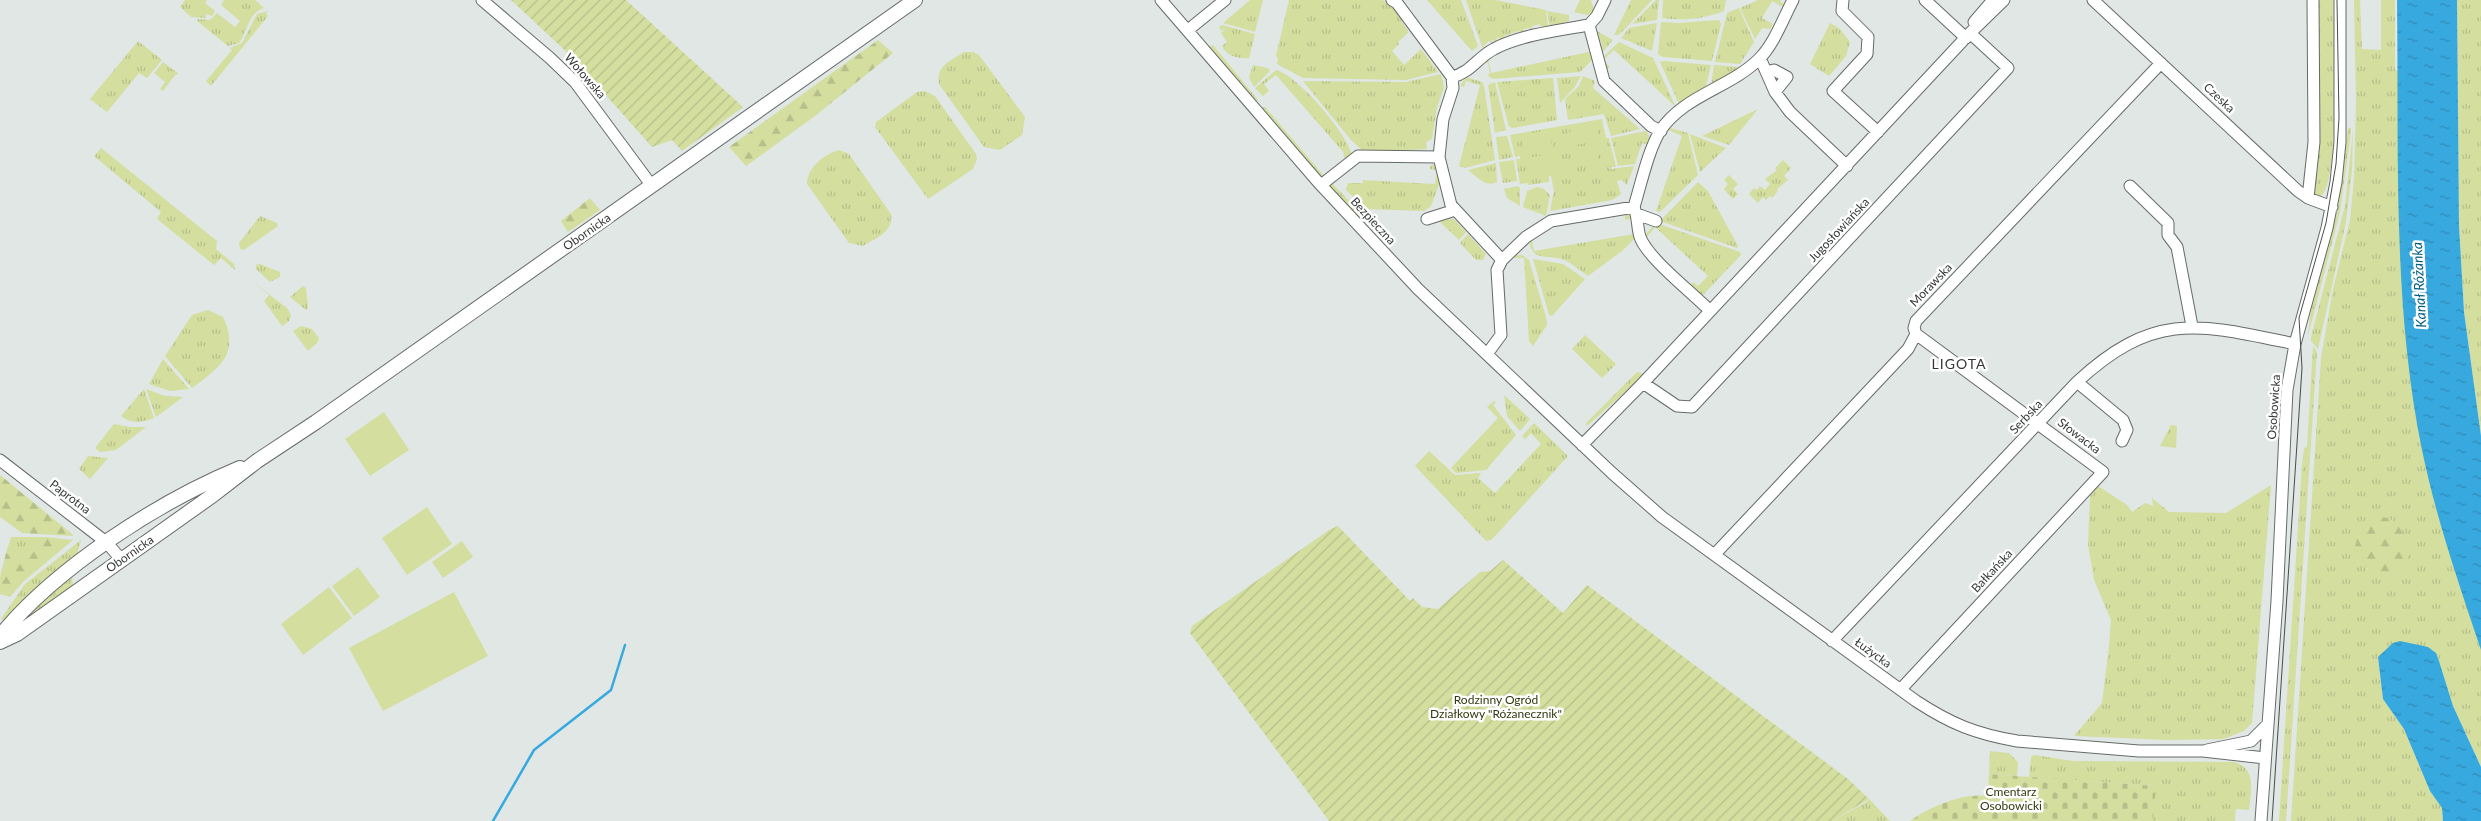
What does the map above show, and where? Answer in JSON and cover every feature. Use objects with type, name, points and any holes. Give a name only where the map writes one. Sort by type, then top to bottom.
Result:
[{"type":"main road","name":"Obornicka","points":[[0,642],[17,634],[213,495],[257,461],[316,422],[915,0]]},
{"type":"main road","name":"Obornicka","points":[[0,636],[30,605],[106,542],[219,477],[257,461]]},
{"type":"street","name":"Wołowska","points":[[482,0],[575,82],[652,186]]},
{"type":"street","name":"Bezpieczna","points":[[1161,0],[1321,185],[1434,305],[1582,444]]},
{"type":"street","points":[[1188,30],[1225,0]]},
{"type":"street","points":[[1392,0],[1397,3],[1452,76],[1453,88],[1444,119],[1439,157],[1448,200],[1502,260]]},
{"type":"street","points":[[1452,76],[1463,75],[1482,57],[1501,46],[1561,30],[1589,25],[1605,0]]},
{"type":"street","points":[[1710,311],[1650,252],[1640,238],[1635,211],[1661,131],[1680,111],[1697,98],[1746,70],[1760,58],[1793,0]]},
{"type":"street","points":[[1843,0],[1842,11],[1868,37],[1867,54],[1833,91],[1878,132]]},
{"type":"street","points":[[1925,0],[1968,36]]},
{"type":"street","points":[[1968,36],[1974,20],[1993,0]]},
{"type":"street","points":[[1582,444],[1643,383],[1968,36],[2004,0]]},
{"type":"street","name":"Czeska","points":[[2093,0],[2308,198],[2332,207]]},
{"type":"street","points":[[2308,198],[2314,142],[2313,0]]},
{"type":"street","name":"Osobowicka","points":[[2261,821],[2277,600],[2288,390],[2295,344],[2332,207],[2340,142],[2340,0]]},
{"type":"street","points":[[1589,25],[1604,81],[1651,126],[1661,131]]},
{"type":"street","name":"Jugosłowiańska","points":[[1643,383],[1677,406],[1692,407],[1712,386],[2008,68],[1968,36]]},
{"type":"street","points":[[1760,58],[1775,92],[1790,112],[1847,166]]},
{"type":"street","name":"Morawska","points":[[1715,554],[1908,349],[1916,334],[1914,328],[1916,321],[2161,63]]},
{"type":"street","points":[[1767,72],[1774,70],[1787,77],[1775,92]]},
{"type":"street","points":[[1321,185],[1358,156],[1439,157]]},
{"type":"street","points":[[2130,186],[2168,223],[2168,236],[2177,247],[2192,326]]},
{"type":"street","points":[[1426,219],[1455,210]]},
{"type":"street","points":[[1487,354],[1502,335],[1497,270],[1502,260],[1526,236],[1551,221],[1635,211],[1656,221]]},
{"type":"street","name":"Serbska","points":[[1832,641],[2077,382],[2103,358],[2136,339],[2161,331],[2192,326],[2219,328],[2295,344]]},
{"type":"street","name":"Słowacka","points":[[1916,334],[2040,423],[2103,472]]},
{"type":"street","points":[[2077,382],[2123,420],[2127,430],[2122,441]]},
{"type":"street","name":"Łużycka","points":[[1582,444],[1662,517],[1832,641],[1945,720],[1999,738],[2078,748],[2139,751],[2203,751],[2265,758]]},
{"type":"street","name":"Paprotna","points":[[0,460],[106,542],[121,559]]},
{"type":"street","name":"Bałkańska","points":[[1901,689],[2103,472]]},
{"type":"street","points":[[2265,758],[2258,746],[2251,741],[2267,725]]},
{"type":"street","name":"Łużycka","points":[[2203,751],[2251,741]]},
{"type":"green space","points":[[185,0],[207,0],[205,3],[215,11],[212,16],[206,14],[206,18],[191,17],[180,7]]},
{"type":"green space","points":[[224,0],[255,0],[264,8],[255,13],[239,43],[228,46],[197,21],[198,19],[210,20],[217,13],[235,27],[240,21],[221,5]]},
{"type":"green space","points":[[511,0],[626,0],[743,107],[682,151],[672,140],[652,147],[572,57]]},
{"type":"green space","points":[[1250,0],[1263,0],[1255,32],[1223,23]]},
{"type":"green space","points":[[1289,0],[1383,0],[1406,17],[1401,21],[1409,32],[1398,42],[1399,44],[1392,51],[1404,65],[1421,49],[1438,72],[1406,80],[1303,78],[1277,64],[1278,58],[1276,56]]},
{"type":"green space","points":[[1427,0],[1461,0],[1478,46],[1472,51]]},
{"type":"green space","points":[[1466,0],[1495,0],[1546,10],[1548,29],[1544,29],[1539,24],[1531,27],[1536,32],[1529,28],[1523,29],[1528,35],[1525,36],[1519,31],[1504,36],[1509,41],[1503,42],[1498,37],[1496,39],[1501,44],[1492,40],[1495,45],[1489,41],[1483,46],[1487,50],[1484,52]]},
{"type":"green space","points":[[1580,0],[1591,0],[1594,12],[1587,15],[1574,12]]},
{"type":"green space","points":[[1631,0],[1652,0],[1622,32],[1614,35]]},
{"type":"green space","points":[[1656,0],[1659,0],[1657,20],[1632,24]]},
{"type":"green space","points":[[1663,0],[1726,0],[1724,11],[1701,18],[1678,19],[1662,18]]},
{"type":"green space","points":[[1758,0],[1781,0],[1780,2],[1785,4],[1783,7],[1772,1],[1762,18],[1773,24],[1770,29],[1762,28],[1755,39],[1740,8]]},
{"type":"green space","points":[[2317,0],[2333,0],[2335,72],[2334,137],[2331,165],[2327,186],[2320,197],[2315,194],[2314,189],[2318,168],[2320,58],[2318,50]]},
{"type":"green space","points":[[2354,0],[2360,0],[2362,49],[2381,50],[2381,0],[2395,0],[2395,70],[2398,71],[2400,232],[2406,333],[2422,449],[2436,505],[2481,650],[2481,767],[2453,706],[2439,661],[2378,657],[2383,699],[2404,729],[2430,791],[2442,808],[2443,821],[2291,821],[2321,358],[2333,289],[2350,220],[2354,179],[2356,103]],"holes":[[[2355,548],[2389,575],[2367,569]]]},
{"type":"green space","points":[[2457,0],[2481,0],[2481,436],[2464,312],[2459,226]]},
{"type":"green space","points":[[1739,8],[1754,42],[1740,64],[1715,62],[1727,13]]},
{"type":"green space","points":[[268,11],[266,14],[268,16],[211,86],[206,81],[232,50],[230,48],[242,43],[257,14]]},
{"type":"green space","points":[[1547,11],[1569,15],[1569,21],[1550,28]]},
{"type":"green space","points":[[1719,20],[1721,24],[1712,61],[1663,57],[1658,54],[1661,22],[1679,23]]},
{"type":"green space","points":[[1657,23],[1652,51],[1621,38],[1629,28]]},
{"type":"green space","points":[[1830,23],[1839,28],[1850,42],[1846,56],[1829,76],[1810,64]]},
{"type":"green space","points":[[1222,25],[1255,34],[1249,58],[1233,56],[1226,52],[1222,46],[1227,42],[1221,33],[1226,29],[1221,31],[1219,27]]},
{"type":"green space","points":[[1595,30],[1613,40],[1601,54],[1598,47],[1602,46],[1600,40],[1597,41]]},
{"type":"green space","points":[[878,40],[893,53],[815,116],[746,166],[729,147]]},
{"type":"green space","points":[[138,41],[162,60],[147,78],[139,73],[107,112],[90,99]]},
{"type":"green space","points":[[1619,42],[1653,58],[1676,107],[1614,50],[1603,60],[1610,67],[1605,70],[1601,59]]},
{"type":"green space","points":[[1213,45],[1258,100],[1256,103],[1239,87],[1209,47]]},
{"type":"green space","points":[[1593,51],[1594,58],[1580,72],[1493,79],[1487,75],[1490,74],[1488,63],[1485,63],[1485,59],[1494,53],[1494,57],[1488,59],[1491,73]]},
{"type":"green space","points":[[964,52],[973,52],[979,55],[1025,117],[1022,135],[1000,150],[984,147],[939,84],[938,78],[942,68]]},
{"type":"green space","points":[[163,62],[179,74],[175,75],[163,91],[160,89],[165,82],[154,73]]},
{"type":"green space","points":[[1660,62],[1711,65],[1706,86],[1679,104]]},
{"type":"green space","points":[[1253,65],[1268,68],[1270,71],[1254,87],[1249,77]]},
{"type":"green space","points":[[1714,65],[1738,67],[1739,68],[1711,85]]},
{"type":"green space","points":[[1276,70],[1297,83],[1333,121],[1353,157],[1346,160],[1343,155],[1344,153],[1276,75],[1264,84],[1269,91],[1263,96],[1255,88]]},
{"type":"green space","points":[[1441,74],[1444,88],[1437,107],[1432,139],[1426,142],[1427,149],[1364,152],[1351,140],[1303,81],[1406,82]]},
{"type":"green space","points":[[1581,76],[1574,88],[1560,103],[1557,78]]},
{"type":"green space","points":[[1583,76],[1595,81],[1593,88],[1640,129],[1611,136],[1604,114],[1568,120],[1565,99],[1579,86]]},
{"type":"green space","points":[[1466,77],[1482,82],[1484,86],[1495,160],[1465,168],[1459,166],[1480,85],[1466,81],[1464,87],[1460,86]]},
{"type":"green space","points":[[1553,78],[1557,120],[1513,128],[1509,127],[1497,82]]},
{"type":"green space","points":[[1495,82],[1506,130],[1495,133],[1488,85]]},
{"type":"green space","points":[[925,91],[935,96],[976,154],[977,159],[973,169],[928,199],[875,127],[876,122],[917,92]]},
{"type":"green space","points":[[1265,107],[1324,176],[1319,176],[1260,108]]},
{"type":"green space","points":[[1758,109],[1729,145],[1702,136]]},
{"type":"green space","points":[[1602,119],[1616,167],[1611,167],[1611,169],[1634,166],[1627,185],[1622,180],[1617,181],[1621,194],[1612,200],[1550,211],[1554,191],[1551,176],[1549,176],[1549,182],[1528,185],[1528,183],[1520,184],[1516,159],[1520,159],[1520,156],[1515,157],[1510,135]]},
{"type":"green space","points":[[1597,128],[1599,141],[1569,146],[1567,132]]},
{"type":"green space","points":[[1670,128],[1688,133],[1698,175],[1660,212],[1656,211],[1682,136],[1669,130]]},
{"type":"green space","points":[[2348,128],[2351,128],[2350,140],[2340,212],[2308,336],[2310,315],[2338,209]]},
{"type":"green space","points":[[1549,130],[1553,150],[1524,154],[1521,135]]},
{"type":"green space","points":[[2353,130],[2352,170],[2346,222],[2318,349],[2311,341],[2311,337],[2345,206]]},
{"type":"green space","points":[[1646,131],[1650,137],[1649,145],[1642,143],[1635,164],[1618,166],[1611,138]]},
{"type":"green space","points":[[1690,134],[1726,148],[1700,172]]},
{"type":"green space","points":[[1507,136],[1513,157],[1499,160],[1496,137]]},
{"type":"green space","points":[[1596,147],[1598,159],[1575,163],[1573,151]]},
{"type":"green space","points":[[101,148],[217,241],[216,249],[234,264],[235,270],[221,258],[214,265],[157,219],[161,212],[94,156]]},
{"type":"green space","points":[[839,150],[849,154],[891,214],[890,225],[887,230],[863,246],[849,243],[807,184],[810,172],[817,162]]},
{"type":"green space","points":[[1553,154],[1557,173],[1528,177],[1525,158]]},
{"type":"green space","points":[[1514,160],[1517,181],[1503,183],[1499,162]]},
{"type":"green space","points":[[1783,160],[1791,168],[1784,176],[1788,180],[1777,189],[1778,191],[1772,198],[1770,196],[1766,200],[1763,197],[1758,203],[1749,194],[1754,188],[1757,190],[1760,186],[1765,190],[1770,184],[1765,179],[1777,170],[1775,168]]},
{"type":"green space","points":[[1496,163],[1497,182],[1489,184],[1468,170]]},
{"type":"green space","points":[[1435,164],[1437,170],[1430,169],[1430,166]]},
{"type":"green space","points":[[1437,171],[1440,182],[1431,206],[1424,211],[1365,209],[1346,190],[1348,183],[1363,183],[1363,180],[1435,184]]},
{"type":"green space","points":[[1729,175],[1738,184],[1733,189],[1738,194],[1733,199],[1724,189],[1728,184],[1724,180]]},
{"type":"green space","points":[[1330,181],[1362,216],[1357,216],[1328,187]]},
{"type":"green space","points":[[1698,182],[1708,191],[1738,246],[1737,248],[1660,221]]},
{"type":"green space","points":[[1518,186],[1520,188],[1520,206],[1507,198],[1504,189]]},
{"type":"green space","points":[[1537,187],[1544,189],[1550,195],[1546,216],[1523,207],[1527,191]]},
{"type":"green space","points":[[590,198],[600,210],[568,232],[561,221]]},
{"type":"green space","points":[[1630,214],[1633,216],[1635,238],[1622,251],[1588,276],[1564,260],[1537,255],[1534,252],[1531,247],[1529,240],[1531,237],[1534,251],[1634,234],[1631,219],[1625,220],[1625,215]]},
{"type":"green space","points":[[260,216],[277,223],[278,226],[244,250],[240,249],[239,243]]},
{"type":"green space","points":[[1446,218],[1454,219],[1466,232],[1459,240],[1439,221]]},
{"type":"green space","points":[[1659,224],[1740,252],[1741,255],[1701,297],[1689,287],[1693,282],[1698,286],[1708,276],[1655,227],[1646,238],[1645,235],[1653,226]]},
{"type":"green space","points":[[1468,234],[1486,254],[1483,260],[1476,260],[1460,243]]},
{"type":"green space","points":[[1646,238],[1653,245],[1650,247]]},
{"type":"green space","points":[[1515,255],[1522,255],[1529,260],[1546,317],[1547,325],[1533,346],[1529,341],[1524,258],[1510,258]]},
{"type":"green space","points":[[1533,259],[1563,264],[1585,279],[1552,316],[1549,315]]},
{"type":"green space","points":[[260,264],[280,272],[280,277],[270,282],[256,269],[256,265]]},
{"type":"green space","points":[[252,281],[288,309],[291,316],[289,321],[282,326],[264,301],[269,295]]},
{"type":"green space","points":[[303,286],[306,288],[308,308],[306,310],[290,297]]},
{"type":"green space","points":[[208,310],[223,317],[228,330],[228,350],[219,366],[192,388],[165,356],[192,315]]},
{"type":"green space","points":[[301,326],[312,329],[319,338],[317,343],[308,351],[293,331]]},
{"type":"green space","points":[[1585,335],[1616,364],[1602,378],[1572,349]]},
{"type":"green space","points":[[2313,346],[2317,352],[2286,821],[2279,821],[2302,465],[2304,448],[2307,447]]},
{"type":"green space","points":[[163,359],[189,389],[170,391],[149,384]]},
{"type":"green space","points":[[1637,372],[1645,374],[1587,426],[1586,423]]},
{"type":"green space","points":[[144,389],[154,418],[137,422],[121,416]]},
{"type":"green space","points":[[146,389],[165,396],[183,397],[156,417]]},
{"type":"green space","points":[[1504,395],[1530,419],[1520,431],[1507,416]]},
{"type":"green space","points":[[1494,401],[1496,402],[1493,405],[1516,435],[1486,470],[1456,473],[1451,468],[1498,418],[1487,407]]},
{"type":"green space","points":[[384,412],[409,450],[370,476],[345,439]]},
{"type":"green space","points":[[1534,423],[1568,456],[1498,533],[1491,540],[1486,541],[1415,466],[1429,451],[1455,475],[1481,473],[1478,478],[1495,493],[1541,444],[1531,433],[1525,439],[1522,436]]},
{"type":"green space","points":[[114,424],[146,427],[116,450],[100,452],[95,448]]},
{"type":"green space","points":[[2171,425],[2177,426],[2176,448],[2160,446]]},
{"type":"green space","points":[[88,456],[108,458],[90,479],[79,469]]},
{"type":"green space","points":[[0,475],[73,536],[22,533],[0,517]]},
{"type":"green space","points":[[2271,485],[2252,723],[2244,731],[2223,739],[2168,740],[2074,736],[2102,703],[2111,620],[2094,580],[2088,544],[2090,496],[2098,486],[2127,505],[2132,512],[2145,503],[2153,506],[2152,498],[2169,512],[2226,513]]},
{"type":"green space","points":[[427,507],[452,544],[407,575],[382,538]]},
{"type":"green space","points":[[2381,517],[2389,519],[2400,528],[2405,542],[2408,566],[2392,574],[2384,575],[2376,573],[2362,564],[2352,550],[2355,548],[2361,527],[2368,521]]},
{"type":"green space","name":"Rodzinny Ogród Działkowy \"Różanecznik\"","points":[[1338,526],[1410,601],[1413,598],[1422,607],[1438,609],[1480,572],[1490,571],[1503,560],[1563,613],[1587,585],[1848,779],[1869,799],[1832,821],[1329,821],[1190,633],[1192,626],[1329,530]]},
{"type":"green space","points":[[11,537],[45,537],[28,553],[12,555],[6,553]]},
{"type":"green space","points":[[45,537],[73,540],[23,582],[10,597],[0,594],[0,577],[6,553],[23,555],[28,553]]},
{"type":"green space","points":[[81,540],[77,555],[5,621],[1,619],[25,584]]},
{"type":"green space","points":[[462,541],[473,557],[443,578],[432,562]]},
{"type":"green space","points":[[358,567],[380,597],[354,616],[332,586]]},
{"type":"green space","points":[[72,575],[73,589],[16,629],[13,628]]},
{"type":"green space","points":[[329,587],[352,618],[303,655],[281,624]]},
{"type":"green space","points":[[454,592],[488,656],[383,711],[349,648]]},
{"type":"green space","points":[[1990,751],[2009,753],[2018,762],[2017,776],[1989,774]]},
{"type":"green space","points":[[2034,755],[2073,761],[2234,762],[2246,769],[2251,781],[2249,810],[2236,809],[2235,821],[2153,821],[2155,786],[2029,777],[2031,757]]},
{"type":"green space","name":"Cmentarz Osobowicki","points":[[1989,774],[2156,786],[2153,821],[1910,821],[1928,810],[1947,802],[1968,797],[1988,796]]},
{"type":"green space","points":[[1869,799],[1890,821],[1832,821],[1865,803]]},
{"type":"water","name":"Kanał Różanka","points":[[2397,0],[2457,0],[2459,226],[2464,312],[2481,436],[2481,650],[2448,551],[2434,501],[2412,395],[2401,283]]},
{"type":"water","points":[[2400,641],[2428,647],[2436,653],[2453,706],[2481,767],[2481,821],[2443,821],[2442,808],[2430,791],[2404,729],[2383,699],[2378,657],[2393,643]]},
{"type":"waterway","points":[[493,821],[534,750],[611,690],[625,645]]},
{"type":"tram line","points":[[2272,821],[2302,368],[2299,318],[2326,223],[2336,164],[2339,118],[2337,0]]},
{"type":"district","name":"LIGOTA","points":[[1959,364]]}]
